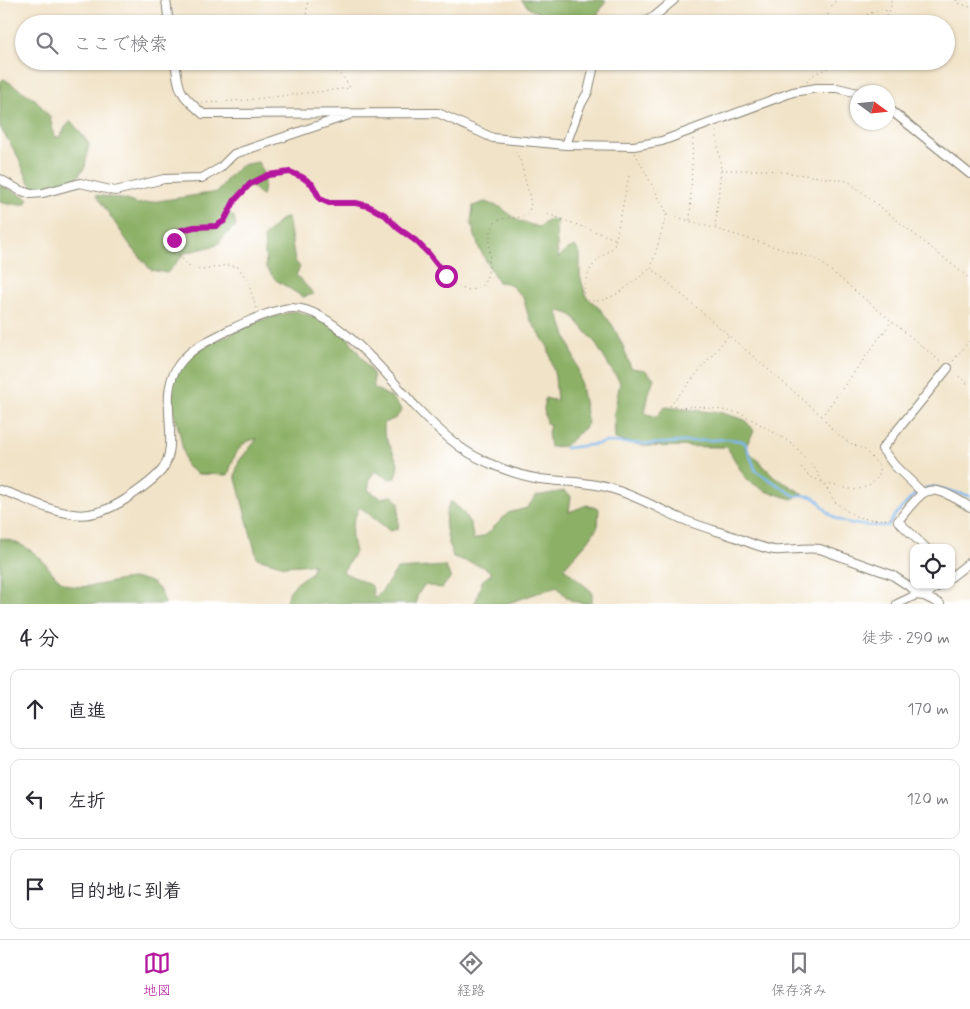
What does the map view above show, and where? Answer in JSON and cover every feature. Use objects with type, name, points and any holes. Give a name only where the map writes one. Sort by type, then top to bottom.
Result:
[{"type":"street","points":[[166,0],[168,15]]},
{"type":"street","points":[[657,15],[674,0]]},
{"type":"street","points":[[176,70],[182,96],[202,114],[438,113],[492,138],[566,145],[631,146],[662,141],[793,92],[817,88],[837,88],[850,91]]},
{"type":"street","points":[[566,145],[580,106],[588,92],[593,70]]},
{"type":"street","points":[[0,179],[19,190],[31,194],[43,193],[80,183],[116,191],[164,179],[202,178],[220,168],[234,154],[356,113]]},
{"type":"street","points":[[895,114],[970,174]]},
{"type":"street","points":[[0,490],[16,494],[46,507],[73,514],[91,514],[115,506],[150,482],[163,469],[169,452],[168,396],[170,382],[182,358],[195,348],[259,317],[296,308],[324,318],[349,336],[416,408],[461,448],[475,456],[512,473],[542,479],[575,480],[606,486],[685,520],[774,550],[808,547],[820,549],[892,575],[940,604]]},
{"type":"street","points":[[923,493],[895,466],[882,449],[948,368]]},
{"type":"street","points":[[922,544],[898,522],[923,493],[931,490],[945,494],[970,506]]},
{"type":"street","points":[[955,574],[970,562]]},
{"type":"street","points":[[897,604],[916,595],[924,596],[934,589]]},
{"type":"path","points":[[306,15],[308,0]]},
{"type":"path","points":[[828,15],[836,0]]},
{"type":"path","points":[[887,15],[892,4],[891,0]]},
{"type":"path","points":[[956,0],[958,3],[970,7]]},
{"type":"path","points":[[867,15],[882,9],[889,12]]},
{"type":"path","points":[[192,104],[247,100],[350,88],[346,79],[333,70]]},
{"type":"path","points":[[807,83],[811,76],[823,70]]},
{"type":"path","points":[[715,227],[720,170],[716,122]]},
{"type":"path","points":[[690,220],[692,130]]},
{"type":"path","points":[[259,317],[248,281],[238,268],[227,264],[203,270],[188,266],[176,251],[174,240],[179,231],[194,227],[216,226],[224,221],[235,200],[250,184],[268,175],[290,172],[312,184],[320,199],[329,203],[356,203],[368,206],[385,215],[429,254],[446,276],[461,289],[470,291],[482,285],[488,277],[491,232],[496,221],[504,218],[517,219],[527,215],[531,206],[520,160],[509,140]]},
{"type":"path","points":[[629,176],[614,246],[595,260],[587,276],[583,298],[590,302],[608,299],[650,268],[666,214],[631,146]]},
{"type":"path","points":[[720,170],[767,170],[848,181],[970,279]]},
{"type":"path","points":[[548,214],[615,239]]},
{"type":"path","points":[[666,214],[715,227],[818,260],[970,386]]},
{"type":"path","points":[[650,268],[822,416],[833,431],[848,442],[865,450],[879,466],[879,476],[869,486],[854,490],[824,483],[808,475],[801,467]]},
{"type":"path","points":[[822,416],[892,321]]},
{"type":"path","points":[[728,336],[670,406],[680,408],[696,406],[741,413],[793,444],[815,469],[835,502],[855,516],[883,520],[892,518],[898,522]]},
{"type":"path","points":[[948,368],[970,340]]},
{"type":"green space","points":[[521,0],[606,0],[598,15],[543,15],[530,9]]},
{"type":"green space","points":[[4,79],[36,100],[50,117],[54,136],[60,137],[71,121],[89,144],[85,167],[76,179],[36,191],[28,180],[17,155],[0,127],[0,82]]},
{"type":"green space","points":[[258,162],[264,179],[262,196],[252,187],[238,190],[224,211],[234,217],[236,226],[217,245],[185,253],[167,273],[151,270],[130,245],[96,195],[122,199],[138,204],[218,192],[229,176],[242,165]]},
{"type":"green space","points":[[0,185],[28,198],[25,204],[0,202]]},
{"type":"green space","points":[[485,202],[500,207],[519,221],[539,227],[550,219],[558,221],[556,228],[558,258],[568,249],[575,246],[580,254],[580,276],[586,296],[601,310],[613,326],[631,368],[645,370],[654,378],[645,413],[656,417],[665,407],[722,413],[745,420],[754,431],[745,448],[775,477],[803,494],[792,499],[765,491],[746,479],[727,447],[644,446],[615,439],[614,414],[620,382],[594,341],[572,315],[557,310],[578,369],[588,424],[565,446],[550,447],[548,433],[550,425],[546,423],[545,398],[557,401],[555,377],[548,347],[529,318],[523,297],[508,283],[498,282],[479,248],[471,223],[473,206]]},
{"type":"green space","points":[[288,217],[295,261],[300,267],[296,275],[314,294],[303,297],[276,280],[266,268],[264,237],[280,220]]},
{"type":"green space","points":[[295,311],[322,320],[349,339],[373,374],[374,388],[391,397],[402,410],[396,418],[384,423],[384,433],[398,463],[396,478],[389,479],[375,471],[370,478],[368,490],[381,498],[393,496],[399,502],[398,529],[390,531],[360,507],[354,519],[352,529],[355,552],[343,572],[372,586],[374,599],[397,569],[445,566],[451,577],[442,588],[424,585],[417,596],[416,604],[286,604],[288,594],[302,578],[311,573],[314,564],[285,566],[257,558],[235,475],[239,461],[257,439],[245,443],[237,451],[228,475],[198,474],[186,466],[171,401],[172,383],[183,362],[195,351],[259,321]]},
{"type":"green space","points":[[564,491],[571,496],[569,512],[587,505],[599,509],[598,526],[589,540],[564,568],[592,592],[592,603],[575,602],[564,595],[557,586],[506,604],[472,604],[476,601],[482,581],[492,573],[484,567],[453,557],[445,522],[451,501],[462,511],[470,523],[474,540],[486,535],[508,513],[527,508],[536,496]]},
{"type":"green space","points":[[0,538],[18,543],[29,549],[43,561],[52,573],[63,582],[72,586],[84,587],[139,579],[151,582],[159,590],[165,604],[0,604]]},
{"type":"waterway","points":[[566,448],[606,442],[651,444],[727,439],[742,441],[745,443],[756,471],[795,496],[805,495],[816,499],[826,511],[837,519],[862,525],[888,526],[895,515],[918,491]]},
{"type":"waterway","points":[[925,488],[935,487],[970,496]]},
{"type":"route","points":[[174,240],[179,231],[194,227],[216,226],[224,221],[235,200],[250,184],[268,175],[290,172],[312,184],[320,199],[329,203],[356,203],[368,206],[385,215],[429,254],[446,276]]}]
